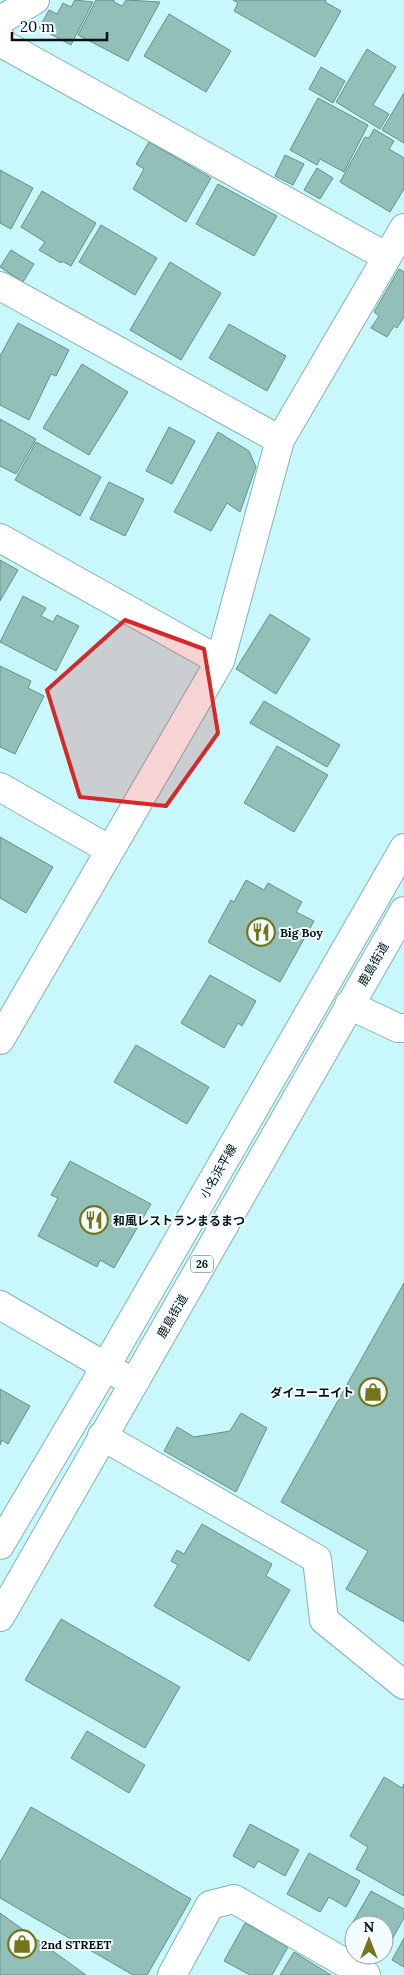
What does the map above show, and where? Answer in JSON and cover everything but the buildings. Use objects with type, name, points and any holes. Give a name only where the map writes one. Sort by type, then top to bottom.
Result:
[{"type":"street","points":[[35,0],[1,39],[386,257]]},
{"type":"street","points":[[0,1040],[220,661],[280,440],[404,228]]},
{"type":"street","points":[[0,286],[280,440]]},
{"type":"street","points":[[0,538],[220,661]]},
{"type":"street","points":[[0,787],[110,850]]},
{"type":"street","name":"小名浜平線","points":[[0,1544],[106,1366],[404,848]]},
{"type":"street","name":"鹿島街道","points":[[0,1617],[404,911]]},
{"type":"street","points":[[350,1005],[398,1028],[404,1028]]},
{"type":"street","points":[[0,1305],[134,1383]]},
{"type":"street","points":[[102,1436],[317,1559],[324,1620],[404,1685]]},
{"type":"street","points":[[172,1975],[210,1905],[234,1899],[366,1975]]},
{"type":"highlighted area","points":[[125,620],[204,649],[218,733],[166,806],[80,797],[47,690]]},
{"type":"place","name":"Big Boy","points":[[261,932]]},
{"type":"place","name":"和風レストランまるまつ","points":[[94,1220]]},
{"type":"place","name":"ダイユーエイト","points":[[373,1392]]},
{"type":"place","name":"2nd STREET","points":[[22,1944]]}]
